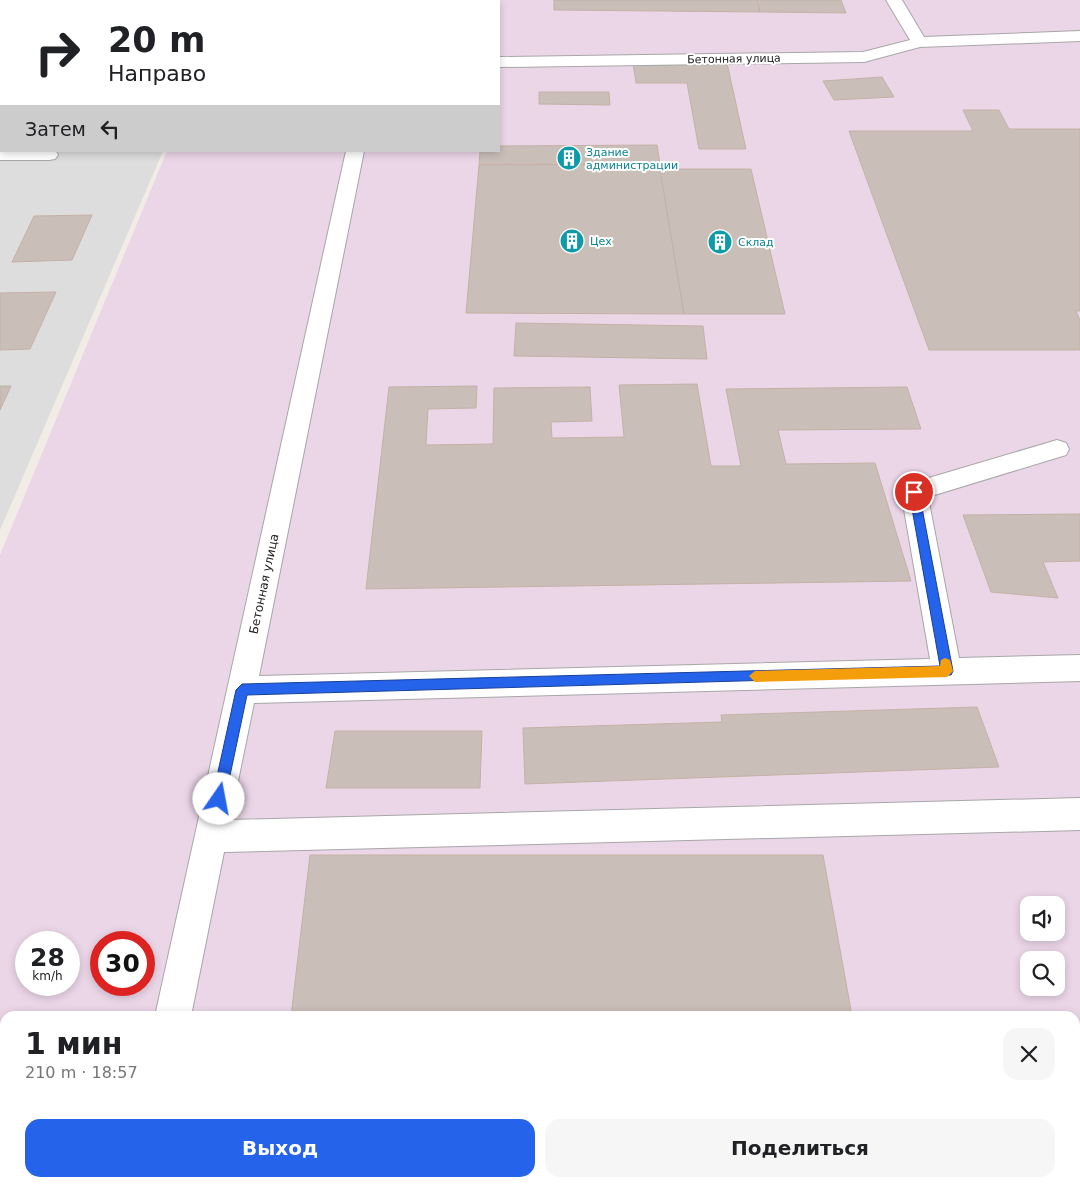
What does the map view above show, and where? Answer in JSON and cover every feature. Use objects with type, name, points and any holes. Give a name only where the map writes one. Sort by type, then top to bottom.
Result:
[{"type":"street","points":[[894,0],[919,42]]},
{"type":"street","name":"Бетонная улица","points":[[500,62],[864,58],[919,42],[1080,36]]},
{"type":"street","name":"Бетонная улица","points":[[174,1011],[355,152]]},
{"type":"street","points":[[0,155],[49,155]]},
{"type":"street","points":[[947,671],[914,492],[1056,449]]},
{"type":"street","points":[[242,690],[1080,668]]},
{"type":"street","points":[[211,836],[1080,814]]},
{"type":"shaded area","points":[[500,0],[1080,0],[1080,1011],[0,1011],[0,555],[167,152],[500,152]]},
{"type":"shaded area","points":[[0,152],[163,152],[0,530]]},
{"type":"building","points":[[554,0],[757,0],[760,12],[554,10]]},
{"type":"building","points":[[757,0],[841,0],[846,13],[760,12]]},
{"type":"building","points":[[633,63],[727,63],[746,149],[699,149],[687,83],[636,83]]},
{"type":"building","points":[[882,77],[894,97],[834,100],[823,81]]},
{"type":"building","points":[[539,92],[609,92],[610,105],[539,104]]},
{"type":"building","points":[[963,110],[999,110],[1009,129],[1080,129],[1080,311],[1076,311],[1080,320],[1080,350],[929,350],[849,131],[973,131]]},
{"type":"building","name":"Здание администрации","points":[[657,145],[660,164],[479,165],[480,152],[500,152],[500,146]]},
{"type":"building","name":"Цех","points":[[660,164],[684,314],[466,313],[479,165]]},
{"type":"building","name":"Склад","points":[[660,169],[751,169],[785,314],[684,314]]},
{"type":"building","points":[[92,215],[72,260],[12,262],[34,216]]},
{"type":"building","points":[[56,292],[30,349],[0,350],[0,293]]},
{"type":"building","points":[[516,323],[703,326],[707,359],[514,356]]},
{"type":"building","points":[[697,384],[711,466],[741,466],[726,389],[907,387],[921,429],[778,430],[786,464],[875,463],[911,581],[366,589],[389,387],[477,386],[476,408],[428,409],[426,445],[493,444],[494,388],[590,387],[592,421],[551,422],[552,438],[624,437],[619,385]]},
{"type":"building","points":[[0,386],[11,386],[0,410]]},
{"type":"building","points":[[1080,514],[1080,561],[1043,562],[1058,598],[991,592],[963,515]]},
{"type":"building","points":[[977,707],[999,767],[525,784],[523,728],[722,722],[721,715]]},
{"type":"building","points":[[335,731],[482,731],[480,788],[326,788]]},
{"type":"building","points":[[310,855],[823,855],[851,1011],[292,1011]]},
{"type":"slow traffic","points":[[755,676],[947,671],[945,663]]},
{"type":"place","name":"Здание администрации","points":[[569,158]]},
{"type":"place","name":"Цех","points":[[572,241]]},
{"type":"place","name":"Склад","points":[[720,242]]},
{"type":"route","points":[[219,799],[242,690],[947,671],[914,492]]}]
